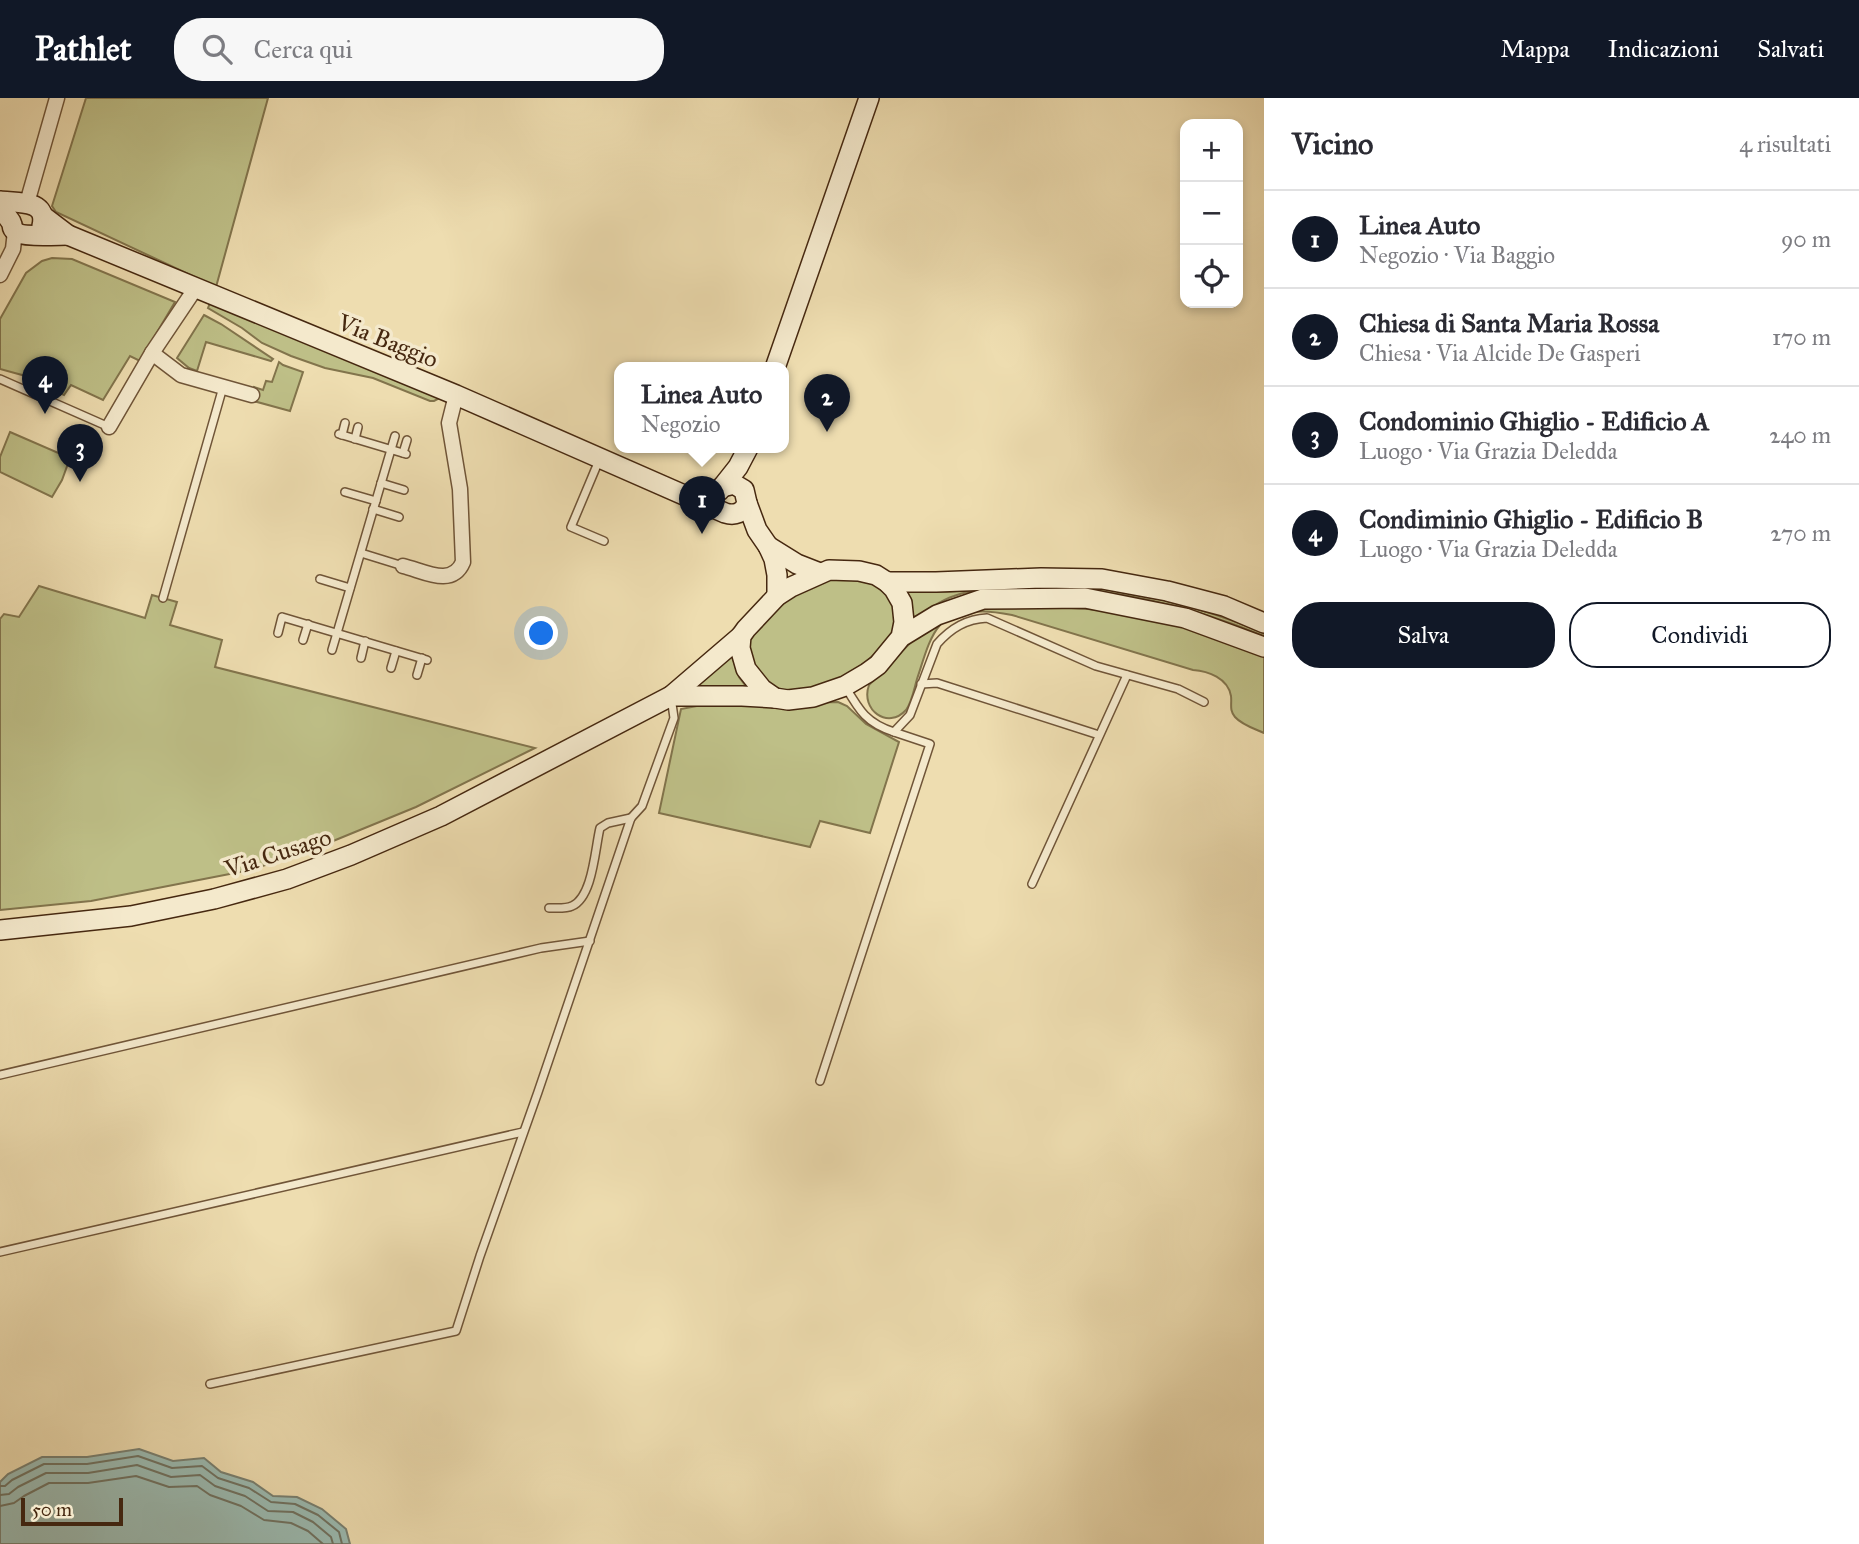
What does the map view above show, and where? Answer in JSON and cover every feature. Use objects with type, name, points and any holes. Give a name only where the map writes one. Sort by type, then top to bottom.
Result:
[{"type":"main road","points":[[777,362],[869,98]]},
{"type":"main road","points":[[0,201],[24,204],[37,207],[43,216],[42,226],[17,230],[13,211],[24,204]]},
{"type":"main road","name":"Via Baggio","points":[[43,216],[68,235],[456,395],[688,495],[727,514],[763,538],[783,557],[820,573]]},
{"type":"main road","name":"Via Baggio","points":[[17,230],[68,235]]},
{"type":"main road","points":[[747,453],[720,489],[716,501],[719,508],[727,514],[742,511],[747,500],[749,453]]},
{"type":"main road","points":[[688,495],[720,489],[730,484],[738,485],[744,490],[777,575],[777,596]]},
{"type":"main road","points":[[671,696],[741,636],[777,596],[830,570],[859,571],[876,575],[887,582],[902,603],[904,622],[901,637]]},
{"type":"main road","points":[[887,582],[1102,579],[1202,600],[1264,623]]},
{"type":"main road","points":[[671,696],[742,696],[788,700],[813,697],[845,686],[867,673],[878,665],[901,637],[937,615],[984,598],[1086,598],[1185,618],[1264,647]]},
{"type":"main road","points":[[741,636],[740,648],[746,669],[762,689],[775,698]]},
{"type":"main road","name":"Via Cusago","points":[[0,930],[131,916],[214,899],[287,879],[441,816],[671,696]]},
{"type":"street","points":[[24,204],[57,98]]},
{"type":"street","points":[[1,272],[17,230]]},
{"type":"street","points":[[109,427],[152,353],[195,289]]},
{"type":"street","points":[[152,353],[181,375],[252,395]]},
{"type":"street","points":[[403,566],[446,577],[454,575],[463,562],[460,489],[449,423],[456,395]]},
{"type":"lane","points":[[0,379],[109,427]]},
{"type":"lane","points":[[163,598],[223,387]]},
{"type":"lane","points":[[345,423],[340,434],[404,453],[407,440]]},
{"type":"lane","points":[[355,439],[358,427]]},
{"type":"lane","points":[[332,650],[395,436]]},
{"type":"lane","points":[[600,458],[571,527],[604,541]]},
{"type":"lane","points":[[381,483],[404,490]]},
{"type":"lane","points":[[345,492],[376,501]]},
{"type":"lane","points":[[373,509],[399,517]]},
{"type":"lane","points":[[360,553],[403,566]]},
{"type":"lane","points":[[320,579],[350,588]]},
{"type":"lane","points":[[278,633],[282,617],[425,659],[417,676]]},
{"type":"lane","points":[[894,732],[910,715],[937,644],[965,622],[976,619],[987,618],[1096,666],[1178,689],[1204,702]]},
{"type":"lane","points":[[303,640],[308,624]]},
{"type":"lane","points":[[361,658],[366,641]]},
{"type":"lane","points":[[391,668],[396,651]]},
{"type":"lane","points":[[1032,884],[1127,675]]},
{"type":"lane","points":[[921,684],[937,683],[1099,735]]},
{"type":"lane","points":[[820,1081],[930,744],[878,727],[858,710],[845,686]]},
{"type":"lane","points":[[210,1384],[456,1331],[631,818],[642,806],[674,718],[671,696]]},
{"type":"lane","points":[[549,908],[571,907],[583,898],[593,867],[600,828],[608,823],[631,818]]},
{"type":"lane","points":[[0,1075],[541,947],[590,941]]},
{"type":"lane","points":[[0,1252],[523,1132]]},
{"type":"green space","points":[[86,98],[268,98],[216,287],[56,212],[52,206]]},
{"type":"green space","points":[[52,258],[72,259],[175,302],[140,361],[130,356],[103,400],[71,385],[64,395],[22,375],[0,369],[0,319],[26,273],[42,261]]},
{"type":"green space","points":[[210,303],[438,399],[430,401],[373,378],[325,368],[291,356],[262,343],[208,308]]},
{"type":"green space","points":[[204,315],[273,359],[271,361],[206,342],[197,371],[189,368],[177,358]]},
{"type":"green space","points":[[279,362],[303,372],[290,411],[250,400],[254,387],[263,390],[266,381],[272,382]]},
{"type":"green space","points":[[10,432],[70,458],[52,497],[0,472],[0,457]]},
{"type":"green space","points":[[831,579],[861,581],[886,594],[894,613],[893,634],[874,655],[835,681],[800,690],[788,691],[775,687],[762,676],[753,663],[748,648],[749,642],[766,620],[792,596]]},
{"type":"green space","points":[[39,586],[145,618],[152,595],[177,602],[170,625],[222,640],[215,667],[535,748],[416,807],[299,855],[245,871],[91,901],[0,910],[0,619],[4,614],[19,617]]},
{"type":"green space","points":[[990,587],[1087,587],[1133,593],[1199,609],[1264,633],[1264,636],[1205,615],[1146,599],[1055,588],[971,591],[943,601],[913,621],[906,588],[938,592]]},
{"type":"green space","points":[[978,607],[1076,608],[1148,617],[1264,656],[1264,733],[1245,725],[1235,717],[1226,684],[1211,674],[1012,615],[990,612],[961,614],[940,625],[929,644],[906,710],[891,718],[877,714],[868,702],[869,685],[931,625]]},
{"type":"green space","points":[[731,653],[739,677],[748,689],[687,689]]},
{"type":"green space","points":[[838,702],[847,706],[866,724],[899,742],[870,833],[820,821],[810,847],[659,813],[681,709],[702,705]]},
{"type":"water","points":[[139,1449],[173,1461],[204,1458],[221,1472],[253,1482],[273,1496],[297,1497],[322,1509],[346,1529],[350,1544],[0,1544],[0,1482],[8,1474],[42,1457],[87,1457]]},
{"type":"place","name":"Condiminio Ghiglio - Edificio B","points":[[45,414]]},
{"type":"place","name":"Chiesa di Santa Maria Rossa","points":[[827,432]]},
{"type":"place","name":"Condominio Ghiglio - Edificio A","points":[[80,482]]},
{"type":"place","name":"Linea Auto","points":[[702,534]]}]
